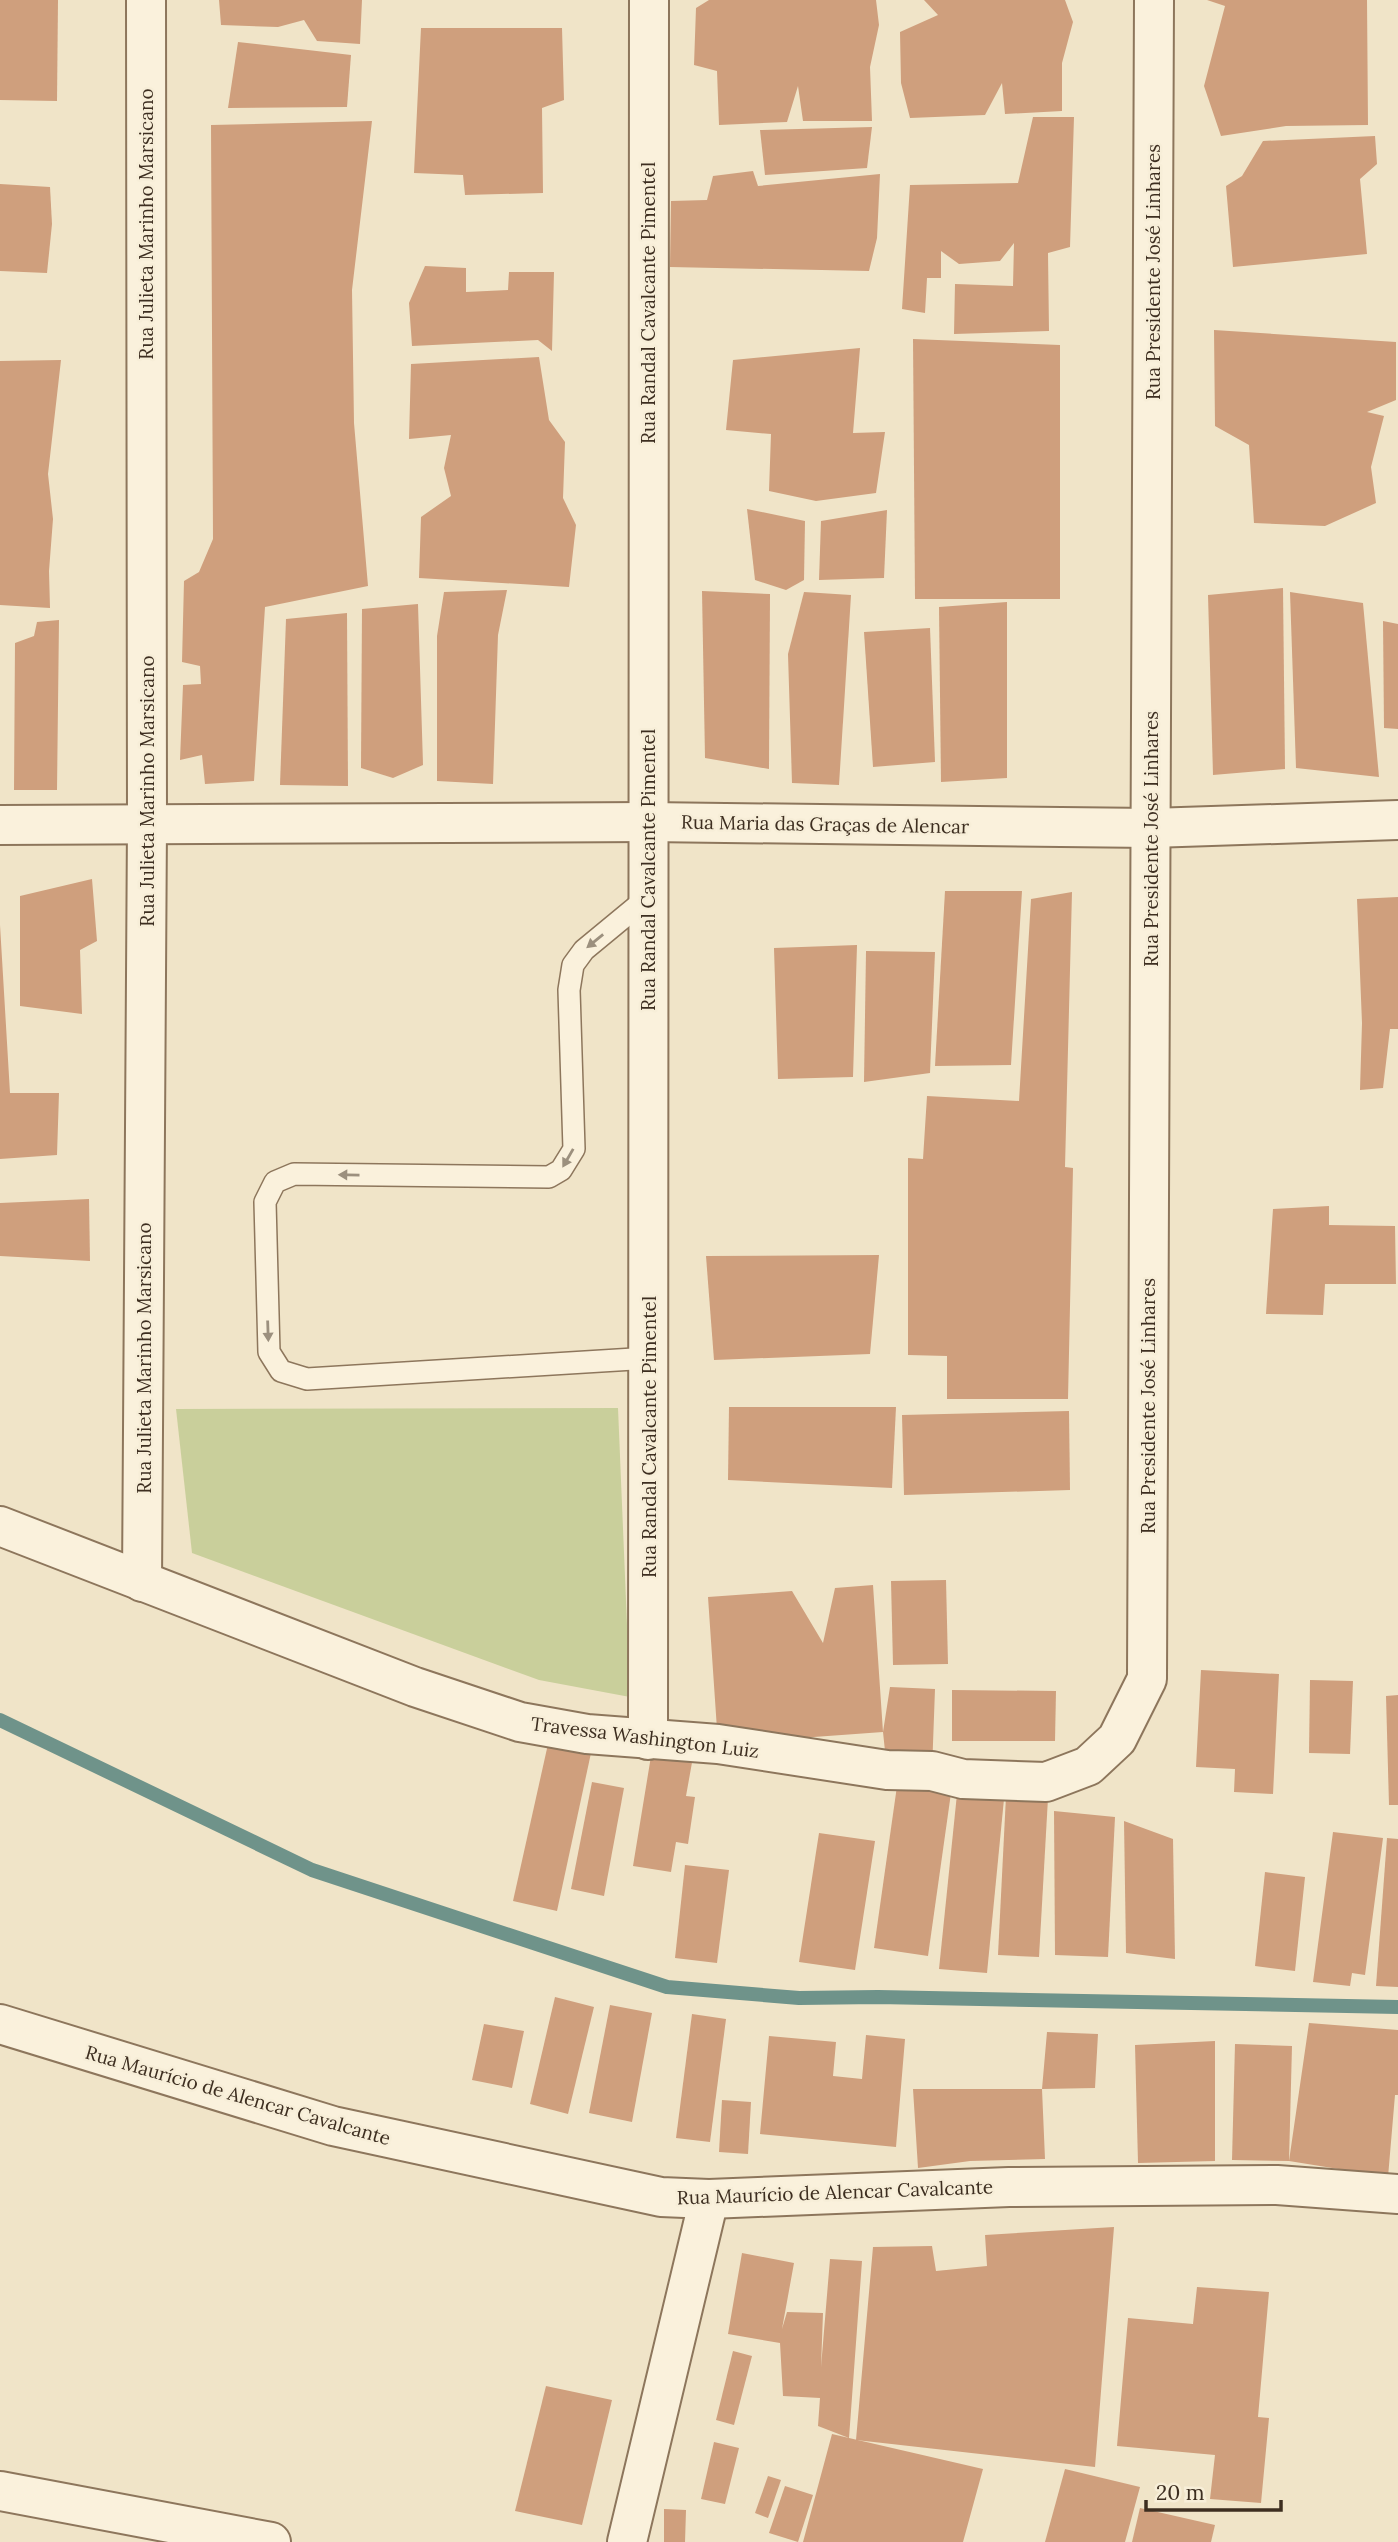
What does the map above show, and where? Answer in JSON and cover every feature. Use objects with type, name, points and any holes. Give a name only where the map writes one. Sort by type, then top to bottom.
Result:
[{"type":"street","name":"Rua Julieta Marinho Marsicano","points":[[142,1582],[147,824],[146,0]]},
{"type":"street","name":"Rua Randal Cavalcante Pimentel","points":[[648,1740],[649,0]]},
{"type":"street","name":"Rua Presidente José Linhares","points":[[1147,1679],[1154,0]]},
{"type":"street","name":"Rua Maria das Graças de Alencar","points":[[0,825],[648,822],[1151,828],[1398,820]]},
{"type":"street","name":"Travessa Washington Luiz","points":[[0,1526],[415,1687],[520,1722],[587,1734],[718,1744],[887,1770],[932,1771],[963,1779],[1046,1782],[1088,1766],[1117,1739],[1147,1679]]},
{"type":"street","name":"Rua Maurício de Alencar Cavalcante","points":[[0,2024],[333,2126],[662,2197],[709,2199],[1009,2186],[1277,2185],[1398,2194]]},
{"type":"street","points":[[627,2542],[709,2199]]},
{"type":"street","points":[[0,2491],[271,2542]]},
{"type":"lane","points":[[647,898],[584,950],[573,965],[569,990],[574,1149],[561,1170],[548,1177],[294,1174],[275,1182],[265,1202],[269,1352],[281,1371],[307,1378],[650,1358]]},
{"type":"green space","points":[[618,1408],[630,1697],[539,1680],[192,1553],[176,1409]]},
{"type":"building","points":[[0,0],[58,0],[57,101],[0,100]]},
{"type":"building","points":[[219,0],[362,0],[360,44],[317,41],[304,20],[278,27],[221,25]]},
{"type":"building","points":[[709,0],[876,0],[879,25],[870,67],[872,121],[803,121],[798,86],[787,122],[719,125],[717,71],[694,65],[696,8]]},
{"type":"building","points":[[924,0],[1065,0],[1073,22],[1062,63],[1062,111],[1005,114],[1002,83],[985,115],[910,118],[901,83],[900,32],[938,15]]},
{"type":"building","points":[[1207,0],[1367,0],[1368,125],[1286,126],[1221,136],[1204,86],[1225,6]]},
{"type":"building","points":[[421,28],[562,28],[564,100],[542,108],[543,193],[465,195],[463,175],[414,173]]},
{"type":"building","points":[[238,42],[351,55],[347,107],[228,108]]},
{"type":"building","points":[[1033,117],[1074,117],[1070,247],[1048,253],[1049,331],[954,334],[955,284],[1013,286],[1014,243],[1000,261],[959,264],[941,251],[941,278],[927,278],[925,313],[902,309],[910,185],[1018,183]]},
{"type":"building","points":[[372,121],[352,290],[354,423],[368,586],[265,607],[254,781],[205,784],[202,755],[180,760],[183,685],[201,684],[200,666],[182,662],[184,581],[199,572],[213,539],[211,125]]},
{"type":"building","points":[[872,127],[867,168],[765,175],[760,130]]},
{"type":"building","points":[[1375,136],[1377,164],[1360,179],[1367,254],[1233,267],[1226,186],[1242,176],[1263,141]]},
{"type":"building","points":[[753,171],[758,186],[880,174],[877,238],[869,271],[670,267],[671,201],[707,200],[713,176]]},
{"type":"building","points":[[0,184],[50,187],[52,224],[47,273],[0,271]]},
{"type":"building","points":[[425,266],[466,268],[466,292],[508,290],[509,272],[554,272],[552,351],[538,340],[412,346],[409,303]]},
{"type":"building","points":[[1214,330],[1396,342],[1396,400],[1367,412],[1384,416],[1371,467],[1376,503],[1325,526],[1254,523],[1249,445],[1215,426]]},
{"type":"building","points":[[913,339],[1060,345],[1060,599],[915,599]]},
{"type":"building","points":[[860,348],[853,433],[885,432],[876,493],[816,501],[769,491],[771,434],[726,430],[733,360]]},
{"type":"building","points":[[539,357],[549,420],[565,442],[563,498],[576,525],[569,587],[419,578],[421,517],[451,496],[444,468],[451,435],[409,439],[411,364]]},
{"type":"building","points":[[61,360],[48,474],[53,519],[49,571],[50,608],[0,605],[0,361]]},
{"type":"building","points":[[747,509],[805,521],[804,580],[786,590],[755,580]]},
{"type":"building","points":[[887,510],[884,578],[819,580],[821,521]]},
{"type":"building","points":[[1283,588],[1285,769],[1213,775],[1208,595]]},
{"type":"building","points":[[507,590],[498,635],[493,784],[437,781],[437,636],[444,592]]},
{"type":"building","points":[[702,591],[770,594],[769,769],[705,758]]},
{"type":"building","points":[[804,592],[851,595],[839,785],[792,783],[788,654]]},
{"type":"building","points":[[1290,592],[1363,603],[1379,777],[1296,768]]},
{"type":"building","points":[[1007,602],[1007,778],[941,782],[939,607]]},
{"type":"building","points":[[418,604],[423,765],[393,778],[361,768],[362,609]]},
{"type":"building","points":[[347,613],[348,786],[280,785],[286,619]]},
{"type":"building","points":[[59,620],[57,790],[14,790],[15,643],[34,636],[37,622]]},
{"type":"building","points":[[1383,621],[1398,624],[1398,729],[1384,728]]},
{"type":"building","points":[[930,628],[935,762],[873,767],[864,632]]},
{"type":"building","points":[[92,879],[97,941],[80,950],[82,1014],[20,1006],[20,896]]},
{"type":"building","points":[[945,891],[1022,891],[1011,1065],[935,1066]]},
{"type":"building","points":[[1072,892],[1065,1167],[1073,1168],[1068,1399],[947,1399],[947,1356],[908,1355],[908,1158],[923,1159],[927,1096],[1019,1101],[1031,899]]},
{"type":"building","points":[[1398,897],[1398,1029],[1390,1029],[1383,1088],[1360,1090],[1362,1023],[1357,899]]},
{"type":"building","points":[[0,925],[10,1093],[59,1093],[57,1155],[0,1159]]},
{"type":"building","points":[[857,945],[853,1077],[778,1079],[774,948]]},
{"type":"building","points":[[866,951],[935,952],[930,1073],[864,1082]]},
{"type":"building","points":[[89,1199],[90,1261],[0,1256],[0,1203]]},
{"type":"building","points":[[1329,1206],[1329,1225],[1395,1226],[1396,1284],[1325,1284],[1323,1315],[1266,1314],[1273,1209]]},
{"type":"building","points":[[879,1255],[870,1354],[714,1360],[706,1256]]},
{"type":"building","points":[[729,1407],[896,1407],[892,1488],[728,1480]]},
{"type":"building","points":[[1069,1411],[1070,1490],[904,1495],[902,1415]]},
{"type":"building","points":[[946,1580],[948,1664],[893,1665],[891,1581]]},
{"type":"building","points":[[873,1585],[883,1732],[718,1744],[708,1597],[792,1591],[823,1643],[835,1588]]},
{"type":"building","points":[[1201,1670],[1279,1674],[1273,1794],[1234,1792],[1235,1769],[1196,1767]]},
{"type":"building","points":[[1310,1680],[1353,1681],[1350,1754],[1309,1753]]},
{"type":"building","points":[[890,1687],[935,1689],[932,1771],[887,1770],[883,1732]]},
{"type":"building","points":[[952,1690],[1056,1691],[1055,1741],[952,1741]]},
{"type":"building","points":[[1398,1695],[1398,1805],[1389,1805],[1386,1696]]},
{"type":"building","points":[[548,1744],[591,1753],[557,1911],[513,1901]]},
{"type":"building","points":[[652,1750],[693,1757],[686,1796],[695,1797],[688,1844],[676,1842],[671,1872],[633,1866]]},
{"type":"building","points":[[592,1782],[624,1788],[604,1896],[571,1889]]},
{"type":"building","points":[[897,1786],[951,1793],[928,1956],[874,1948]]},
{"type":"building","points":[[957,1794],[1004,1799],[987,1973],[939,1969]]},
{"type":"building","points":[[1006,1796],[1048,1798],[1039,1957],[998,1955]]},
{"type":"building","points":[[1054,1811],[1115,1817],[1108,1957],[1055,1955]]},
{"type":"building","points":[[1124,1821],[1173,1839],[1175,1959],[1126,1953]]},
{"type":"building","points":[[1333,1832],[1383,1838],[1365,1975],[1352,1973],[1350,1986],[1313,1982]]},
{"type":"building","points":[[819,1833],[875,1841],[855,1970],[799,1962]]},
{"type":"building","points":[[1387,1838],[1398,1839],[1398,1987],[1376,1986]]},
{"type":"building","points":[[685,1865],[729,1870],[717,1963],[675,1958]]},
{"type":"building","points":[[1265,1872],[1305,1877],[1295,1971],[1255,1966]]},
{"type":"building","points":[[555,1997],[594,2007],[568,2114],[530,2104]]},
{"type":"building","points":[[610,2005],[652,2013],[632,2122],[589,2113]]},
{"type":"building","points":[[692,2014],[726,2019],[710,2142],[676,2138]]},
{"type":"building","points":[[1309,2023],[1398,2030],[1398,2095],[1395,2095],[1388,2177],[1289,2161]]},
{"type":"building","points":[[484,2024],[524,2031],[512,2088],[472,2080]]},
{"type":"building","points":[[1047,2032],[1098,2034],[1095,2088],[1042,2089]]},
{"type":"building","points":[[866,2035],[905,2039],[896,2147],[760,2134],[769,2036],[836,2042],[833,2076],[862,2079]]},
{"type":"building","points":[[1215,2041],[1215,2161],[1138,2163],[1135,2045]]},
{"type":"building","points":[[1235,2044],[1292,2046],[1289,2161],[1232,2160]]},
{"type":"building","points":[[913,2089],[1042,2089],[1045,2159],[970,2161],[918,2168]]},
{"type":"building","points":[[722,2100],[751,2102],[748,2154],[719,2152]]},
{"type":"building","points":[[1114,2227],[1095,2467],[856,2440],[873,2247],[932,2246],[936,2271],[987,2266],[985,2235]]},
{"type":"building","points":[[742,2253],[794,2263],[782,2329],[787,2312],[823,2313],[821,2367],[830,2259],[862,2261],[849,2438],[818,2426],[820,2398],[783,2396],[780,2343],[728,2334]]},
{"type":"building","points":[[1197,2287],[1269,2292],[1258,2417],[1269,2418],[1261,2503],[1210,2499],[1215,2455],[1117,2446],[1128,2318],[1193,2324]]},
{"type":"building","points":[[733,2351],[752,2356],[734,2425],[716,2420]]},
{"type":"building","points":[[546,2386],[612,2400],[582,2525],[515,2511]]},
{"type":"building","points":[[832,2434],[983,2469],[963,2542],[803,2542]]},
{"type":"building","points":[[714,2442],[739,2448],[725,2504],[701,2499]]},
{"type":"building","points":[[1065,2469],[1140,2487],[1125,2542],[1045,2542]]},
{"type":"building","points":[[768,2476],[781,2480],[768,2518],[755,2513]]},
{"type":"building","points":[[785,2486],[813,2495],[798,2542],[769,2533]]},
{"type":"building","points":[[1140,2508],[1215,2525],[1211,2542],[1132,2542]]},
{"type":"building","points":[[664,2509],[686,2510],[685,2542],[664,2542]]},
{"type":"waterway","points":[[0,1720],[312,1870],[667,1987],[799,1998],[878,1997],[1398,2007]]}]
